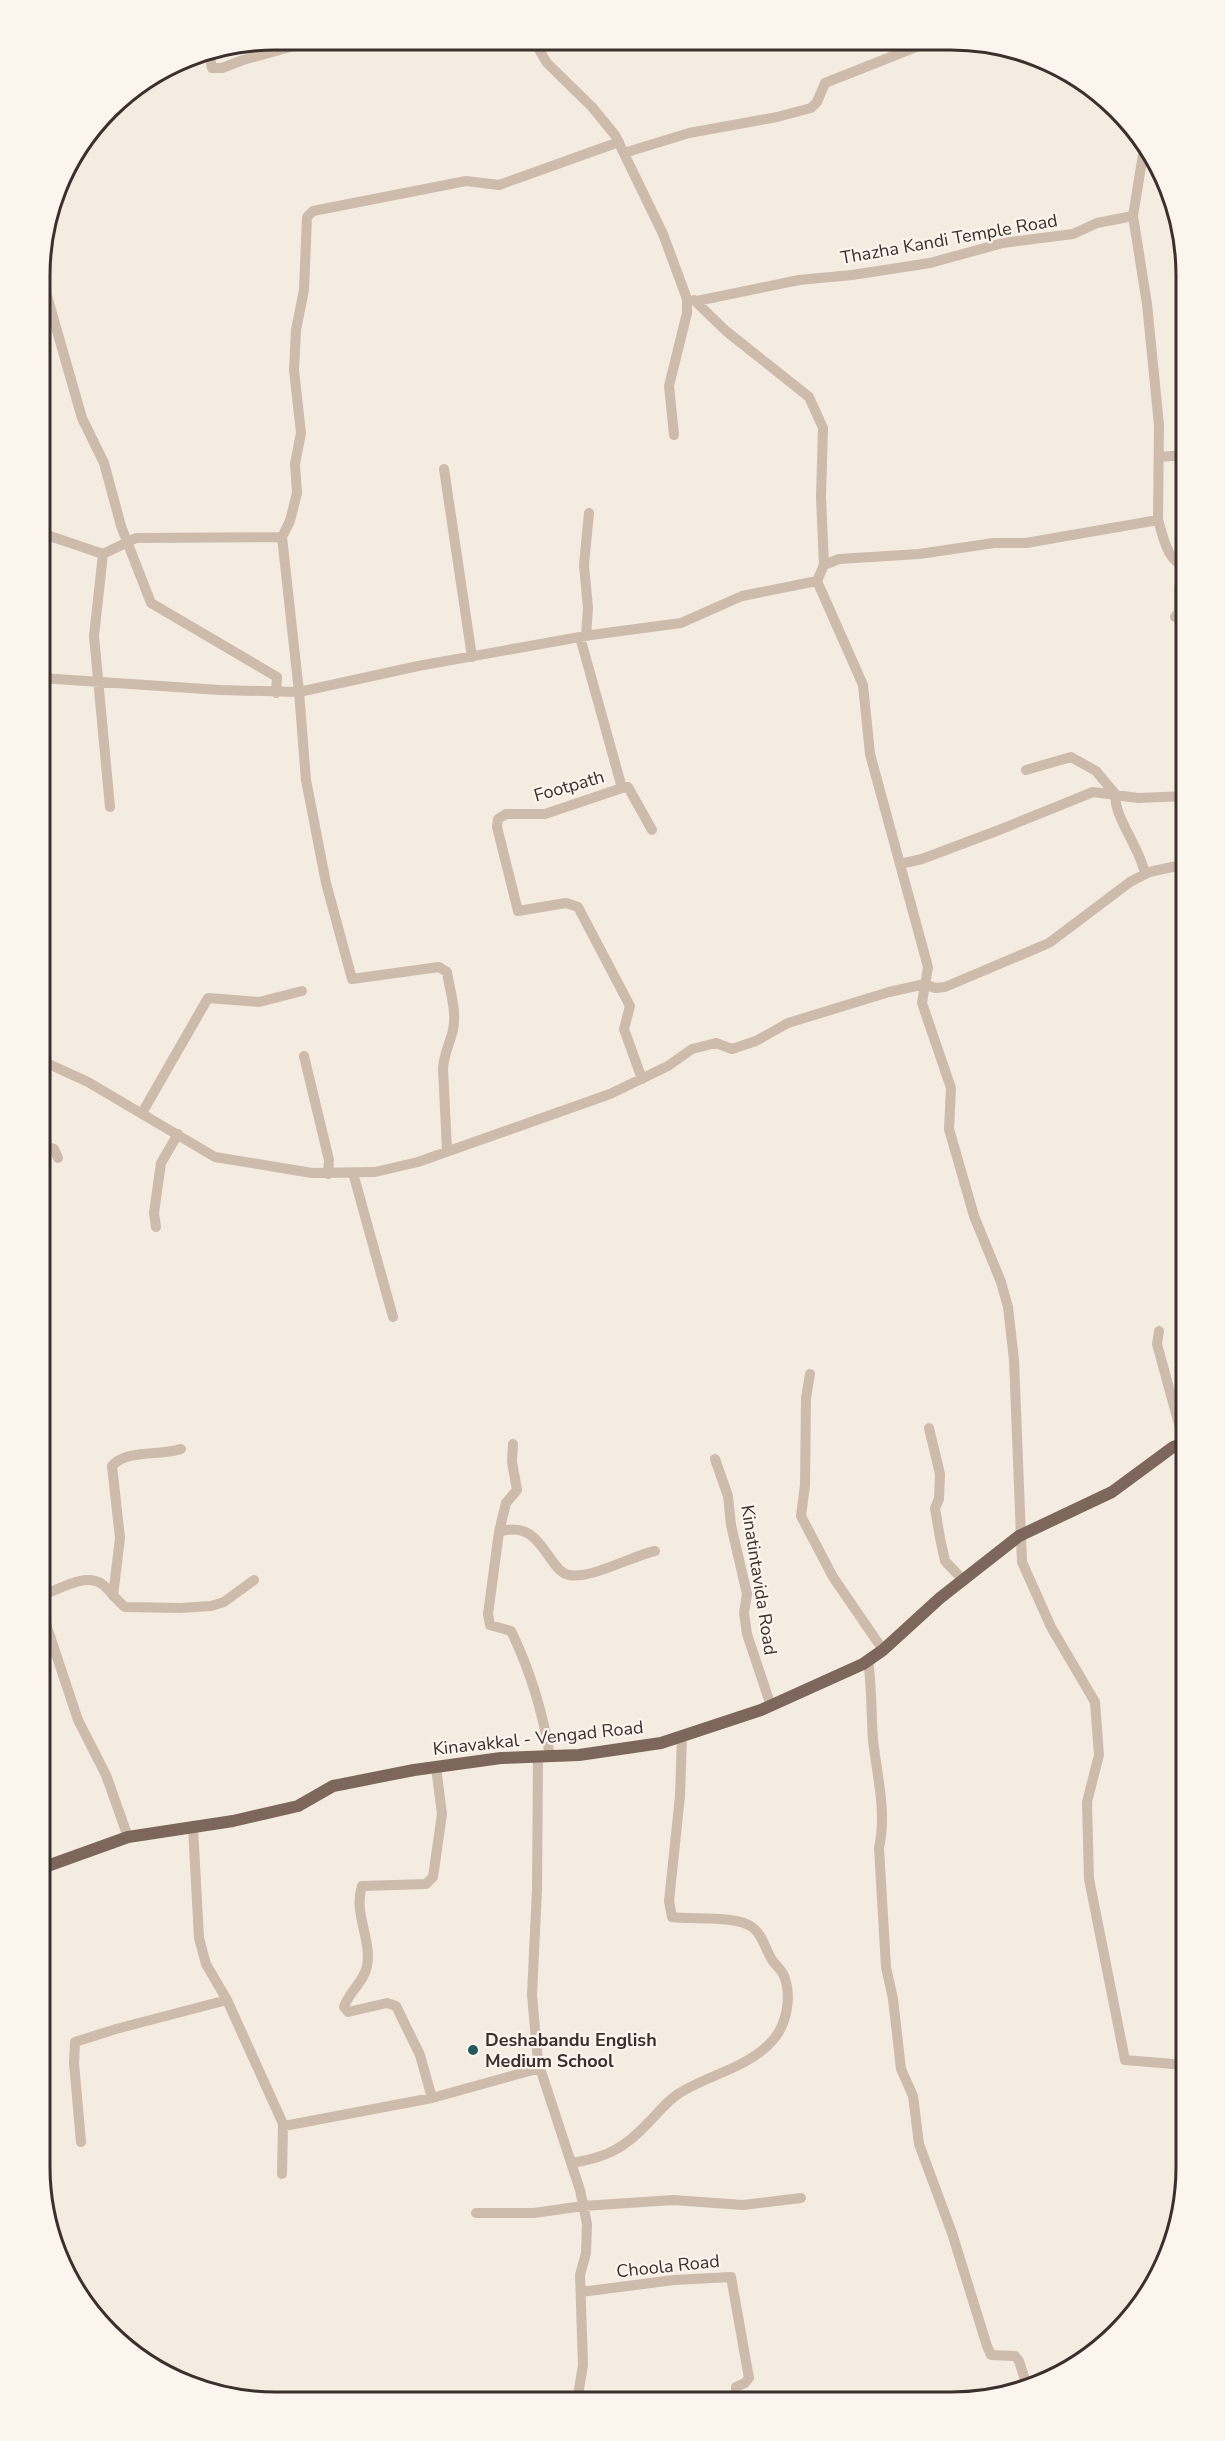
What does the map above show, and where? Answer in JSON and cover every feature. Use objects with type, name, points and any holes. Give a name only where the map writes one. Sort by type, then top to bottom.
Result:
[{"type":"main road","name":"Kinavakkal - Vengad Road","points":[[50,1865],[128,1837],[298,1806],[333,1786],[436,1767],[649,1745],[771,1706],[868,1660],[883,1650],[963,1580],[1020,1536],[1112,1492],[1176,1446]]},
{"type":"street","points":[[210,59],[212,68],[222,68],[279,50]]},
{"type":"street","points":[[539,50],[547,63],[592,107],[621,148],[692,300],[726,331],[809,397],[823,428],[821,496],[824,565],[817,581],[863,685],[870,754],[928,967],[922,1003],[951,1088],[949,1129],[974,1216],[1001,1282],[1008,1307],[1014,1360],[1022,1562],[1051,1627],[1095,1702],[1099,1755],[1087,1802],[1089,1879],[1125,2060],[1176,2064]]},
{"type":"street","points":[[447,1150],[443,1068],[444,1055],[454,1028],[454,1009],[447,972],[440,967],[352,979],[326,883],[306,780],[282,537],[290,521],[297,493],[295,464],[301,433],[294,370],[296,330],[304,290],[307,216],[313,211],[466,181],[499,185],[621,148],[777,117],[811,108],[817,102],[825,83],[908,50]]},
{"type":"street","points":[[1142,158],[1133,216],[1147,304],[1159,425],[1158,520],[1171,556],[1176,561]]},
{"type":"street","name":"Thazha Kandi Temple Road","points":[[692,300],[799,280],[852,275],[930,263],[1003,243],[1073,234],[1096,223],[1133,216]]},
{"type":"street","points":[[674,435],[669,386],[692,300]]},
{"type":"street","points":[[50,306],[82,418],[104,463],[128,542],[151,603],[277,677],[276,693]]},
{"type":"street","points":[[1159,457],[1176,456]]},
{"type":"street","points":[[444,469],[472,657]]},
{"type":"street","points":[[589,513],[584,565],[588,608],[583,637],[622,788],[628,787],[634,794],[652,830]]},
{"type":"street","points":[[824,565],[839,559],[918,554],[994,543],[1026,543],[1158,520]]},
{"type":"street","points":[[50,535],[103,554],[135,538],[282,537]]},
{"type":"street","points":[[103,554],[94,636],[110,807]]},
{"type":"street","points":[[50,679],[276,693],[299,692],[472,657],[583,637],[681,623],[742,596],[817,581]]},
{"type":"street","points":[[1026,770],[1071,757],[1096,771],[1116,795],[1116,811],[1137,849],[1144,874]]},
{"type":"street","name":"Footpath","points":[[622,788],[545,814],[506,814],[498,819],[497,827],[518,911],[566,903],[578,907],[630,1006],[624,1029],[642,1079]]},
{"type":"street","points":[[900,864],[922,859],[1093,792],[1138,798],[1176,796]]},
{"type":"street","points":[[50,1065],[88,1082],[215,1157],[251,1165],[328,1174],[375,1172],[418,1162],[610,1094],[668,1066],[692,1048],[716,1043],[732,1049],[756,1041],[788,1023],[889,992],[925,984],[935,988],[945,987],[1049,943],[1130,882],[1144,874],[1176,866]]},
{"type":"street","points":[[142,1113],[208,998],[259,1002],[302,992]]},
{"type":"street","points":[[304,1056],[328,1160],[328,1174]]},
{"type":"street","points":[[156,1227],[154,1213],[161,1163],[178,1134]]},
{"type":"street","points":[[50,1148],[54,1149],[58,1158]]},
{"type":"street","points":[[353,1173],[393,1317]]},
{"type":"street","points":[[1159,1331],[1157,1344],[1176,1411]]},
{"type":"street","points":[[810,1374],[806,1408],[805,1492],[801,1516],[833,1577],[883,1650]]},
{"type":"street","points":[[929,1428],[939,1474],[939,1498],[936,1508],[945,1562],[963,1580]]},
{"type":"street","points":[[513,1444],[512,1462],[517,1491],[506,1503],[488,1614],[490,1625],[511,1631],[520,1649],[545,1726],[532,1995],[540,2068],[571,2163],[587,2224],[586,2253],[580,2275],[583,2365],[579,2391]]},
{"type":"street","points":[[113,1596],[120,1538],[112,1466],[115,1462],[128,1458],[182,1449]]},
{"type":"street","name":"Kinatintavida Road","points":[[715,1459],[728,1496],[731,1525],[747,1594],[744,1613],[747,1634],[771,1706]]},
{"type":"street","points":[[500,1532],[510,1528],[526,1532],[546,1549],[562,1572],[570,1575],[618,1566],[640,1554],[655,1551]]},
{"type":"street","points":[[50,1592],[67,1585],[96,1581],[104,1585],[125,1607],[182,1608],[211,1606],[224,1602],[254,1580]]},
{"type":"street","points":[[50,1636],[78,1720],[105,1775],[128,1837]]},
{"type":"street","points":[[868,1660],[873,1740],[882,1798],[883,1832],[879,1848],[886,1967],[893,1999],[901,2069],[913,2096],[919,2144],[952,2233],[987,2346],[991,2355],[1014,2356],[1019,2361],[1025,2379]]},
{"type":"street","points":[[571,2163],[597,2159],[616,2151],[650,2121],[661,2107],[680,2093],[712,2074],[732,2068],[773,2040],[789,2003],[784,1975],[772,1961],[761,1938],[752,1926],[731,1921],[672,1917],[669,1901],[680,1796],[682,1736]]},
{"type":"street","points":[[432,2098],[420,2055],[396,2006],[387,2003],[348,2012],[344,2007],[348,1995],[360,1981],[367,1966],[360,1917],[359,1894],[362,1886],[426,1884],[433,1877],[442,1814],[436,1767]]},
{"type":"street","points":[[192,1827],[200,1938],[207,1964],[227,2000],[283,2125],[282,2174]]},
{"type":"street","points":[[81,2142],[74,2063],[75,2042],[227,2000]]},
{"type":"street","points":[[283,2125],[432,2098],[540,2068]]},
{"type":"street","points":[[476,2214],[534,2213],[583,2206],[673,2200],[699,2201],[724,2206],[801,2198]]},
{"type":"street","name":"Choola Road","points":[[581,2292],[674,2280],[731,2277],[748,2378],[745,2383],[736,2387],[736,2391]]},
{"type":"place","name":"Deshabandu English Medium School","points":[[473,2050]]}]
